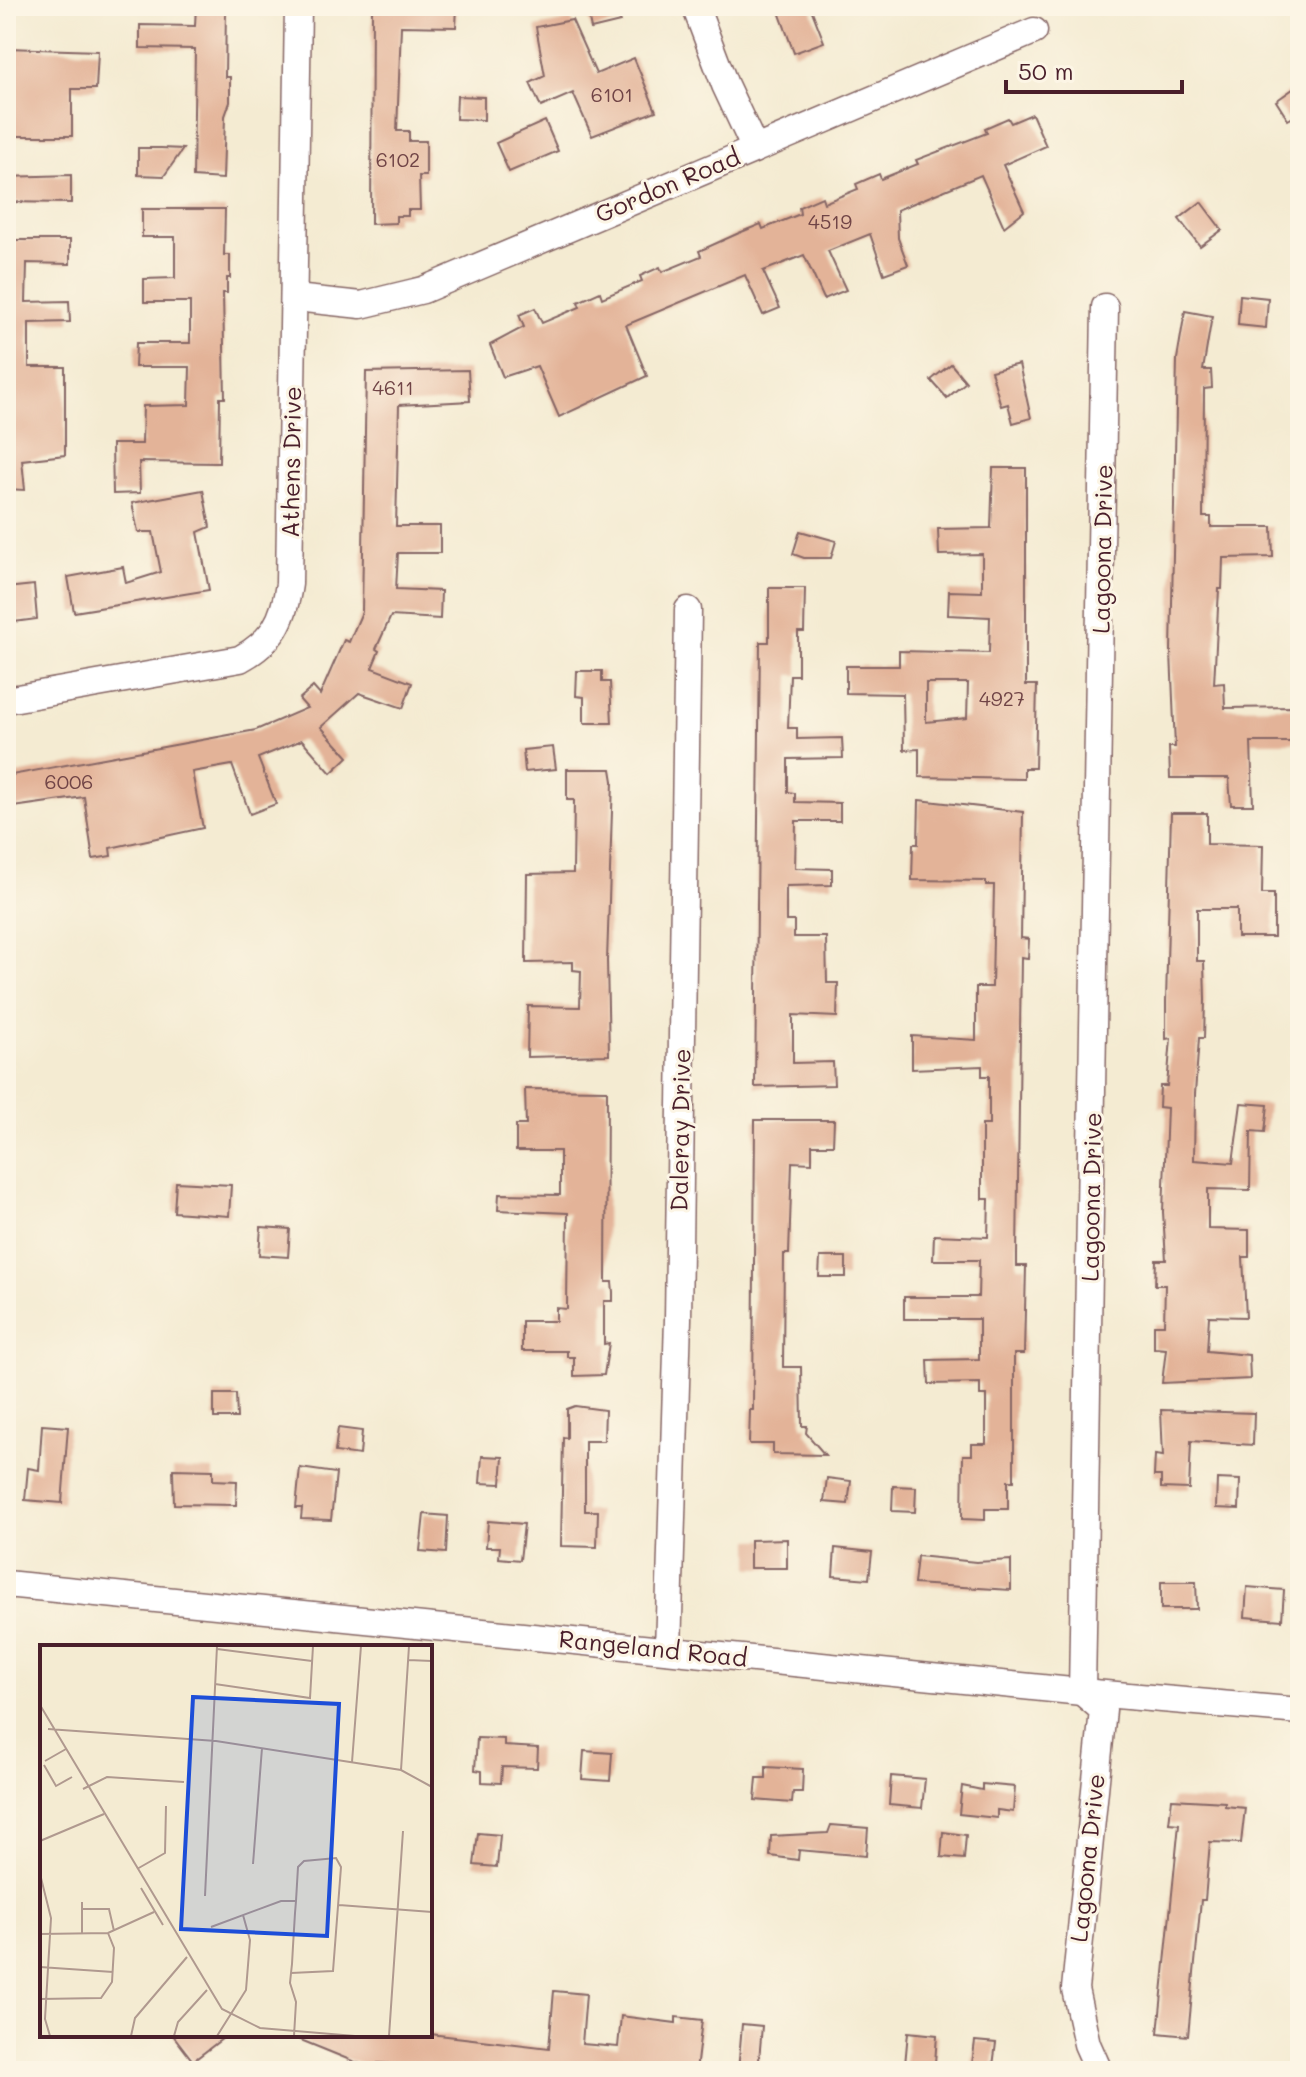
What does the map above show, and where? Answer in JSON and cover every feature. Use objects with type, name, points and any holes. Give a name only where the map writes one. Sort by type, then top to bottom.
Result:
[{"type":"street","name":"Athens Drive","points":[[6,700],[219,665],[240,659],[271,637],[281,623],[289,584],[298,6]]},
{"type":"street","points":[[695,6],[725,85],[755,149]]},
{"type":"street","name":"Gordon Road","points":[[295,298],[361,305],[423,290],[1034,31]]},
{"type":"street","name":"Lagoona Drive","points":[[1099,2071],[1087,2044],[1075,1989],[1103,1710],[1082,1692],[1105,307]]},
{"type":"street","name":"Daleray Drive","points":[[668,1650],[678,1319],[688,610]]},
{"type":"street","name":"Rangeland Road","points":[[6,1584],[1300,1711]]},
{"type":"building","points":[[196,6],[226,6],[225,77],[230,77],[230,102],[225,116],[223,179],[193,177],[195,49],[140,48],[140,25],[195,26]]},
{"type":"building","points":[[457,6],[456,27],[401,26],[397,131],[409,131],[409,141],[426,141],[426,176],[419,176],[420,210],[408,210],[408,216],[396,216],[396,223],[371,224],[372,7]]},
{"type":"building","points":[[586,6],[616,6],[620,22],[591,29]]},
{"type":"building","points":[[777,6],[810,6],[824,42],[794,53]]},
{"type":"building","points":[[572,20],[596,74],[634,58],[656,111],[592,136],[573,93],[541,107],[530,83],[545,76],[536,27]]},
{"type":"building","points":[[6,48],[98,51],[96,89],[72,89],[72,136],[6,136]]},
{"type":"building","points":[[1300,84],[1300,113],[1288,120],[1276,101]]},
{"type":"building","points":[[457,96],[484,97],[484,120],[456,119]]},
{"type":"building","points":[[1032,114],[1046,146],[1003,165],[1024,211],[1004,227],[981,175],[897,210],[898,238],[908,265],[884,274],[870,234],[828,251],[846,290],[824,299],[804,255],[763,271],[780,308],[763,315],[745,275],[626,325],[647,376],[559,417],[537,366],[503,377],[490,345],[524,327],[519,315],[535,308],[542,323],[580,307],[578,302],[600,292],[602,298],[642,281],[640,276],[660,267],[662,272],[701,256],[699,251],[739,233],[761,224],[763,229],[800,214],[799,207],[822,197],[824,203],[858,189],[856,184],[879,174],[881,179],[918,164],[916,160],[987,133],[985,128],[1008,118],[1011,123]]},
{"type":"building","points":[[545,121],[558,151],[509,172],[496,143]]},
{"type":"building","points":[[138,148],[183,149],[164,176],[138,175]]},
{"type":"building","points":[[71,175],[71,203],[6,202],[6,177]]},
{"type":"building","points":[[1201,202],[1222,230],[1200,246],[1179,219]]},
{"type":"building","points":[[142,209],[225,209],[224,255],[230,255],[230,278],[227,278],[227,293],[223,293],[225,398],[220,398],[219,463],[139,462],[140,493],[113,494],[112,444],[142,444],[143,406],[189,405],[190,367],[135,367],[136,343],[190,343],[190,302],[144,302],[144,279],[175,278],[175,237],[142,237]]},
{"type":"building","points":[[6,240],[70,240],[70,264],[27,263],[26,302],[69,301],[70,322],[29,323],[29,367],[65,367],[65,455],[22,460],[25,490],[6,489]]},
{"type":"building","points":[[1240,295],[1268,298],[1266,328],[1238,325]]},
{"type":"building","points":[[1185,311],[1212,316],[1203,370],[1211,370],[1212,388],[1204,389],[1203,517],[1211,517],[1211,527],[1272,527],[1273,557],[1223,558],[1222,589],[1219,589],[1214,684],[1224,683],[1225,708],[1295,707],[1295,742],[1251,742],[1253,805],[1231,805],[1229,778],[1170,778],[1169,747],[1175,747],[1171,652],[1177,359]]},
{"type":"building","points":[[951,364],[966,382],[947,398],[931,380]]},
{"type":"building","points":[[1019,364],[1031,418],[1013,423],[1008,404],[1001,406],[991,371]]},
{"type":"building","points":[[468,370],[470,401],[399,405],[396,526],[440,526],[440,553],[398,553],[396,589],[441,591],[440,619],[391,616],[376,649],[379,651],[372,668],[412,683],[403,708],[359,693],[321,727],[348,757],[331,773],[302,740],[258,758],[276,804],[250,814],[232,765],[192,772],[203,828],[110,848],[111,856],[93,859],[84,797],[6,808],[6,776],[256,730],[307,708],[299,699],[313,687],[320,695],[344,640],[349,642],[362,612],[366,372]]},
{"type":"building","points":[[993,468],[1026,468],[1026,685],[1037,685],[1035,768],[1024,768],[1024,779],[919,777],[919,749],[904,750],[903,694],[846,693],[846,666],[899,666],[899,651],[989,653],[990,617],[948,615],[949,591],[982,592],[982,554],[939,555],[938,529],[991,528]],"holes":[[[926,683],[968,683],[967,718],[926,722]]]},
{"type":"building","points":[[203,490],[210,527],[198,532],[209,590],[74,612],[68,577],[123,567],[126,583],[161,572],[153,532],[138,532],[132,503]]},
{"type":"building","points":[[800,531],[836,541],[831,558],[804,558],[793,554]]},
{"type":"building","points":[[34,585],[37,619],[6,623],[6,588]]},
{"type":"building","points":[[769,588],[805,588],[804,632],[798,632],[798,675],[790,675],[788,728],[797,728],[797,739],[842,738],[843,758],[788,759],[788,792],[795,793],[795,802],[840,803],[840,821],[796,821],[795,868],[832,869],[832,885],[786,886],[786,921],[794,921],[794,937],[826,937],[827,983],[838,983],[837,1017],[793,1015],[793,1063],[833,1062],[834,1085],[755,1087],[760,642],[769,642]]},
{"type":"building","points":[[577,671],[602,671],[602,682],[610,682],[612,723],[584,723],[584,697],[576,696]]},
{"type":"building","points":[[553,747],[556,769],[525,772],[523,750]]},
{"type":"building","points":[[567,769],[611,769],[613,781],[607,961],[609,1055],[527,1057],[528,1006],[580,1007],[581,971],[573,970],[573,962],[526,963],[527,874],[573,873],[574,800],[567,800]]},
{"type":"building","points":[[919,800],[1023,812],[1021,938],[1029,939],[1028,958],[1021,957],[1017,1266],[1026,1266],[1024,1354],[1014,1354],[1014,1481],[1008,1481],[1008,1509],[985,1509],[985,1520],[962,1519],[963,1455],[972,1455],[972,1444],[986,1444],[986,1395],[980,1395],[980,1383],[929,1384],[928,1360],[979,1359],[979,1319],[904,1319],[904,1297],[978,1297],[979,1260],[933,1260],[934,1235],[988,1237],[989,1199],[982,1199],[982,1125],[989,1125],[989,1076],[982,1076],[982,1066],[912,1069],[912,1036],[976,1040],[976,987],[992,987],[994,885],[986,885],[986,881],[912,880],[913,844],[918,844]]},
{"type":"building","points":[[1171,813],[1207,813],[1207,844],[1263,845],[1262,894],[1274,894],[1274,937],[1237,937],[1237,909],[1197,909],[1197,961],[1204,961],[1205,1000],[1204,1038],[1199,1038],[1195,1094],[1194,1160],[1233,1163],[1241,1103],[1268,1105],[1265,1132],[1251,1131],[1250,1190],[1208,1189],[1208,1229],[1249,1230],[1249,1257],[1243,1257],[1246,1317],[1209,1316],[1207,1351],[1249,1355],[1250,1379],[1162,1383],[1166,1349],[1154,1348],[1154,1325],[1164,1325],[1165,1285],[1155,1285],[1156,1260],[1166,1260],[1163,1212],[1167,1108],[1159,1107],[1160,1086],[1167,1086],[1171,1038],[1166,1039]]},
{"type":"building","points":[[525,1089],[607,1090],[606,1282],[612,1282],[613,1301],[604,1301],[604,1344],[609,1343],[604,1375],[574,1376],[574,1357],[567,1357],[567,1351],[522,1351],[522,1321],[556,1321],[556,1308],[567,1309],[568,1213],[498,1210],[499,1194],[560,1195],[560,1151],[516,1151],[516,1125],[526,1125]]},
{"type":"building","points":[[755,1120],[834,1120],[833,1145],[812,1145],[812,1163],[792,1162],[789,1254],[784,1254],[783,1367],[801,1367],[802,1426],[807,1426],[806,1433],[825,1455],[773,1454],[773,1444],[749,1444],[750,1410],[753,1410]]},
{"type":"building","points":[[176,1182],[231,1185],[229,1216],[174,1212]]},
{"type":"building","points":[[261,1227],[290,1229],[288,1257],[259,1255]]},
{"type":"building","points":[[820,1257],[846,1257],[846,1277],[819,1277]]},
{"type":"building","points":[[214,1394],[236,1394],[237,1418],[214,1418]]},
{"type":"building","points":[[575,1406],[605,1410],[604,1441],[585,1441],[585,1511],[598,1511],[597,1547],[561,1546],[563,1437],[567,1438],[567,1409]]},
{"type":"building","points":[[1161,1410],[1254,1413],[1253,1445],[1191,1441],[1189,1489],[1161,1488],[1161,1476],[1154,1476],[1155,1455],[1163,1456]]},
{"type":"building","points":[[42,1425],[68,1427],[62,1503],[25,1500],[28,1468],[39,1470]]},
{"type":"building","points":[[338,1428],[362,1431],[360,1455],[335,1452]]},
{"type":"building","points":[[482,1456],[503,1457],[501,1484],[480,1483]]},
{"type":"building","points":[[300,1468],[336,1473],[331,1520],[301,1519],[302,1508],[296,1508]]},
{"type":"building","points":[[173,1469],[213,1470],[213,1480],[237,1481],[236,1505],[174,1504]]},
{"type":"building","points":[[827,1478],[851,1481],[848,1504],[824,1502]]},
{"type":"building","points":[[1217,1479],[1240,1480],[1239,1509],[1216,1508]]},
{"type":"building","points":[[893,1486],[916,1487],[915,1512],[892,1511]]},
{"type":"building","points":[[424,1514],[448,1516],[446,1553],[420,1551]]},
{"type":"building","points":[[488,1521],[524,1524],[520,1560],[499,1558],[500,1547],[486,1547]]},
{"type":"building","points":[[787,1539],[787,1568],[750,1568],[750,1540]]},
{"type":"building","points":[[835,1548],[872,1552],[869,1579],[833,1576]]},
{"type":"building","points":[[917,1556],[976,1562],[1011,1560],[1011,1590],[914,1584]]},
{"type":"building","points":[[1161,1582],[1196,1582],[1197,1609],[1161,1609]]},
{"type":"building","points":[[1247,1587],[1284,1590],[1282,1620],[1245,1617]]},
{"type":"building","points":[[477,1738],[504,1739],[504,1746],[538,1748],[537,1768],[502,1767],[501,1783],[482,1782],[482,1771],[475,1770]]},
{"type":"building","points":[[584,1751],[612,1753],[610,1781],[582,1779]]},
{"type":"building","points":[[766,1767],[803,1769],[802,1792],[793,1792],[792,1803],[755,1800],[757,1778],[766,1778]]},
{"type":"building","points":[[891,1776],[925,1779],[922,1808],[889,1805]]},
{"type":"building","points":[[982,1784],[1015,1787],[1013,1812],[997,1810],[997,1818],[959,1814],[962,1786],[982,1790]]},
{"type":"building","points":[[1172,1799],[1225,1802],[1225,1806],[1245,1808],[1241,1843],[1210,1842],[1205,1900],[1201,1900],[1188,2036],[1158,2033],[1179,1824],[1169,1823]]},
{"type":"building","points":[[831,1825],[868,1828],[866,1856],[799,1850],[798,1860],[770,1856],[771,1836],[828,1833]]},
{"type":"building","points":[[943,1832],[966,1835],[964,1859],[941,1857]]},
{"type":"building","points":[[478,1833],[500,1835],[497,1867],[474,1865]]},
{"type":"building","points":[[554,1991],[586,1994],[582,2044],[618,2047],[621,2016],[676,2023],[676,2017],[702,2020],[696,2071],[482,2071],[378,2063],[377,2071],[293,2037],[432,2037],[432,2034],[549,2048]]},
{"type":"building","points":[[742,2024],[762,2026],[758,2071],[738,2071]]},
{"type":"building","points":[[908,2032],[937,2035],[935,2063],[905,2065]]},
{"type":"building","points":[[175,2037],[224,2037],[193,2061]]},
{"type":"building","points":[[975,2041],[996,2043],[993,2066],[972,2064]]}]
